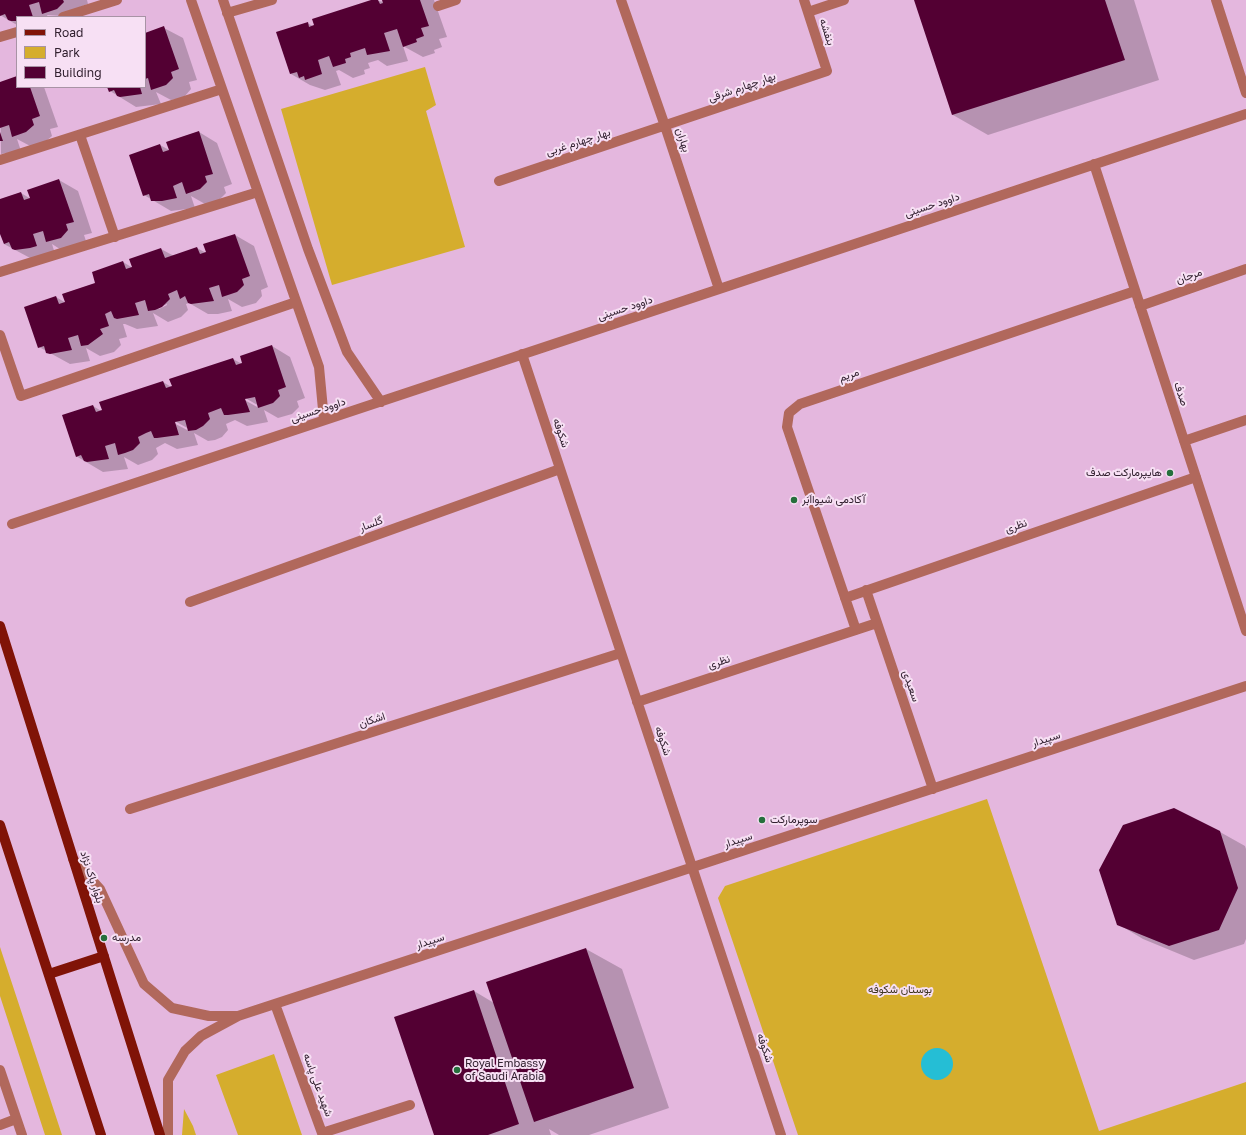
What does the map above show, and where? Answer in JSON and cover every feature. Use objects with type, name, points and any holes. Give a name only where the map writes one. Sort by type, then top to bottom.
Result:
[{"type":"main road","name":"بلوار پاک نژاد","points":[[0,626],[160,1135]]},
{"type":"main road","points":[[0,825],[101,1135]]},
{"type":"main road","points":[[49,974],[104,956]]},
{"type":"street","points":[[66,16],[117,0]]},
{"type":"street","points":[[191,0],[319,368],[324,420]]},
{"type":"street","points":[[222,0],[308,249],[347,352],[380,402]]},
{"type":"street","points":[[227,14],[272,0]]},
{"type":"street","points":[[438,6],[456,0]]},
{"type":"street","name":"بهاران","points":[[621,0],[665,126],[719,289]]},
{"type":"street","name":"بنفشه","points":[[804,0],[827,71]]},
{"type":"street","points":[[808,12],[844,0]]},
{"type":"street","points":[[1216,0],[1246,93]]},
{"type":"street","points":[[0,37],[16,32]]},
{"type":"street","name":"بهار چهارم شرقی","points":[[665,126],[827,71]]},
{"type":"street","points":[[0,160],[222,89]]},
{"type":"street","name":"داوود حسینی","points":[[12,524],[1246,114]]},
{"type":"street","name":"بهار چهارم غربی","points":[[499,181],[665,126]]},
{"type":"street","points":[[80,135],[115,237]]},
{"type":"street","name":"صدف","points":[[1094,164],[1246,631]]},
{"type":"street","points":[[0,272],[258,192]]},
{"type":"street","name":"مرجان","points":[[1140,306],[1246,269]]},
{"type":"street","name":"مریم","points":[[856,630],[787,427],[789,413],[800,404],[1135,291]]},
{"type":"street","points":[[0,335],[21,396],[296,302]]},
{"type":"street","name":"شکوفه","points":[[522,354],[781,1135]]},
{"type":"street","points":[[1184,441],[1246,420]]},
{"type":"street","name":"گلسار","points":[[190,602],[560,469]]},
{"type":"street","name":"نظری","points":[[845,598],[1196,477]]},
{"type":"street","name":"سعیدی","points":[[866,590],[933,789]]},
{"type":"street","name":"نظری","points":[[637,702],[877,623]]},
{"type":"street","name":"اشکان","points":[[130,809],[621,653]]},
{"type":"street","name":"سپیدار","points":[[238,1016],[1246,686]]},
{"type":"street","points":[[73,859],[100,889],[144,984],[172,1008],[209,1016],[238,1016]]},
{"type":"street","name":"شهید علی پاسه","points":[[275,1004],[322,1133],[410,1105]]},
{"type":"street","points":[[168,1135],[168,1080],[184,1051],[201,1036],[238,1016]]},
{"type":"street","points":[[0,1070],[22,1135]]},
{"type":"street","points":[[0,1125],[16,1119]]},
{"type":"green space","points":[[425,67],[436,105],[426,111],[465,247],[332,285],[281,109]]},
{"type":"green space","name":"بوستان شکوفه","points":[[987,799],[1099,1131],[1246,1082],[1246,1135],[798,1135],[718,898],[725,886]]},
{"type":"green space","points":[[0,947],[62,1135],[45,1135],[0,996]]},
{"type":"green space","points":[[274,1054],[302,1135],[238,1135],[216,1075]]},
{"type":"green space","points":[[184,1109],[193,1126],[196,1135],[182,1135]]},
{"type":"water","points":[[934,1048],[940,1048],[950,1055],[953,1064],[952,1070],[946,1077],[940,1080],[934,1080],[924,1073],[921,1067],[921,1061],[928,1051]]},
{"type":"building","points":[[0,0],[63,0],[64,2],[57,9],[42,14],[39,2],[29,5],[33,16],[16,16],[16,21],[8,20],[5,14],[0,16]]},
{"type":"building","points":[[371,0],[378,0],[380,4],[383,3],[382,0],[420,0],[429,26],[421,28],[424,36],[416,39],[417,42],[403,47],[397,29],[384,33],[390,51],[367,55],[365,48],[350,53],[351,57],[345,59],[346,63],[333,67],[329,56],[318,60],[322,74],[305,80],[304,76],[299,78],[297,72],[290,74],[276,32],[308,22],[309,27],[314,25],[312,19]]},
{"type":"building","points":[[914,0],[1105,0],[1125,60],[952,115]]},
{"type":"building","points":[[164,26],[179,69],[171,72],[173,78],[166,85],[151,90],[148,78],[146,79],[146,33]]},
{"type":"building","points":[[16,76],[16,88],[30,88],[40,116],[32,119],[34,125],[26,132],[12,137],[9,125],[0,128],[0,82]]},
{"type":"building","points":[[107,88],[140,88],[142,94],[120,97],[117,96],[114,90],[109,92]]},
{"type":"building","points":[[199,131],[213,174],[205,176],[207,182],[200,189],[186,194],[182,182],[173,186],[177,198],[162,201],[151,201],[149,194],[143,196],[129,155],[160,144],[163,152],[169,150],[166,142]]},
{"type":"building","points":[[0,132],[3,141],[0,141]]},
{"type":"building","points":[[59,179],[74,222],[66,224],[68,230],[61,238],[46,242],[43,231],[33,234],[37,246],[30,248],[15,250],[12,249],[9,242],[4,244],[0,234],[0,199],[21,192],[24,200],[30,198],[27,190]]},
{"type":"building","points":[[235,234],[250,276],[242,279],[244,285],[237,292],[222,297],[219,285],[209,288],[214,301],[191,304],[188,303],[185,296],[180,299],[177,290],[168,294],[170,299],[162,307],[155,310],[148,311],[145,300],[135,303],[139,315],[117,319],[114,318],[111,311],[105,314],[109,326],[100,329],[103,334],[88,345],[81,346],[78,335],[68,338],[72,350],[50,354],[46,353],[44,346],[38,348],[24,307],[56,296],[59,304],[65,302],[62,294],[95,283],[92,272],[123,261],[126,269],[132,267],[129,259],[161,248],[165,258],[197,247],[200,254],[206,252],[203,244]]},
{"type":"building","points":[[272,345],[286,387],[278,390],[280,396],[273,403],[258,408],[255,397],[245,399],[250,412],[224,415],[221,408],[208,413],[210,419],[196,430],[188,431],[185,420],[175,422],[179,435],[154,438],[151,431],[138,437],[140,443],[133,450],[125,453],[118,455],[115,443],[105,446],[109,459],[87,462],[84,461],[81,455],[76,457],[62,415],[93,405],[96,412],[102,410],[99,402],[163,381],[166,388],[172,386],[169,379],[233,358],[236,365],[242,363],[240,356]]},
{"type":"building","points":[[1174,808],[1220,831],[1238,888],[1219,930],[1169,946],[1117,925],[1099,870],[1123,825]]},
{"type":"building","points":[[586,948],[634,1088],[534,1122],[486,982]]},
{"type":"building","name":"Royal Embassy of Saudi Arabia","points":[[474,990],[519,1124],[488,1135],[434,1135],[394,1017]]},
{"type":"place","name":"هایپرمارکت صدف","points":[[1170,473]]},
{"type":"place","name":"آکادمی شیوااَبَر","points":[[794,500]]},
{"type":"place","name":"سوپرمارکت","points":[[762,820]]},
{"type":"place","name":"مدرسه","points":[[104,938]]},
{"type":"place","name":"Royal Embassy of Saudi Arabia","points":[[457,1070]]}]
